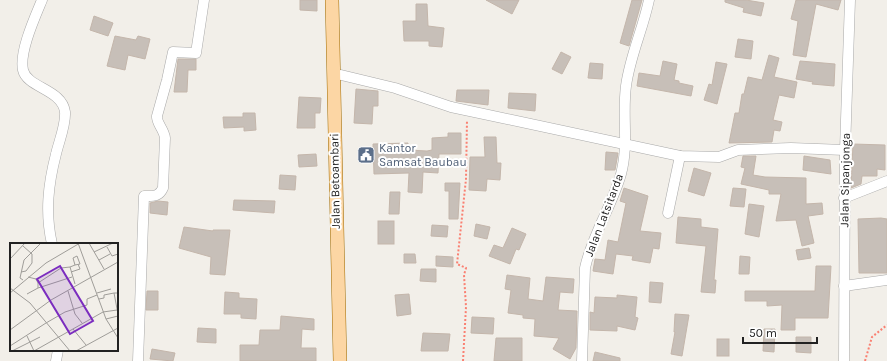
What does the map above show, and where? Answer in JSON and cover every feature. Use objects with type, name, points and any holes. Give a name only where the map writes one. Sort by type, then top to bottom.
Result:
[{"type":"main road","name":"Jalan Betoambari","points":[[332,0],[347,361]]},
{"type":"main road","name":"Jalan Betoambari","points":[[340,0],[340,361]]},
{"type":"street","points":[[42,0],[24,51],[23,70],[27,77],[57,98],[62,103],[65,112],[64,123],[49,179],[46,202],[52,243]]},
{"type":"street","points":[[138,361],[144,196],[157,195],[161,193],[163,188],[165,138],[164,130],[158,122],[157,116],[173,52],[196,53],[204,0]]},
{"type":"street","name":"Jalan Latsitarda","points":[[582,361],[585,268],[588,253],[608,208],[621,173],[626,145],[625,94],[630,60],[648,0]]},
{"type":"street","name":"Jalan Sipanjonga","points":[[844,361],[844,198],[850,0]]},
{"type":"street","points":[[341,75],[395,88],[467,110],[680,156],[719,157],[738,150],[791,148],[845,150]]},
{"type":"street","points":[[668,213],[680,156]]},
{"type":"street","points":[[844,198],[887,181]]},
{"type":"street","points":[[844,286],[887,280]]},
{"type":"street","points":[[56,361],[58,351]]},
{"type":"path","points":[[463,361],[466,307],[464,275],[466,268],[457,264],[466,179],[467,110]]},
{"type":"path","points":[[865,361],[872,337],[887,325]]},
{"type":"building","points":[[300,0],[317,0],[317,11],[300,10]]},
{"type":"building","points":[[486,0],[519,0],[512,14]]},
{"type":"building","points":[[632,0],[642,0],[629,46],[620,43]]},
{"type":"building","points":[[725,0],[746,0],[764,3],[761,16],[743,12],[744,8],[725,2]]},
{"type":"building","points":[[796,0],[841,0],[838,10],[816,4],[806,57],[793,55],[798,21],[791,19]]},
{"type":"building","points":[[416,4],[427,4],[428,26],[444,28],[442,47],[429,46],[429,41],[404,41],[403,21],[416,21]]},
{"type":"building","points":[[94,16],[113,23],[108,36],[90,30]]},
{"type":"building","points":[[115,36],[136,40],[138,36],[150,39],[145,59],[128,55],[125,70],[107,66]]},
{"type":"building","points":[[738,39],[753,41],[751,59],[735,57]]},
{"type":"building","points":[[561,52],[571,57],[562,74],[552,69]]},
{"type":"building","points":[[769,55],[779,58],[774,77],[797,82],[794,98],[779,95],[773,120],[782,122],[780,131],[774,130],[772,142],[729,143],[735,113],[739,113],[742,94],[744,94],[748,77],[762,80]]},
{"type":"building","points":[[178,59],[196,59],[196,70],[188,70],[187,92],[174,92]]},
{"type":"building","points":[[663,61],[677,64],[674,80],[679,81],[679,83],[693,86],[691,96],[637,86],[639,73],[660,76]]},
{"type":"building","points":[[800,61],[835,64],[834,86],[812,84],[813,82],[796,79]]},
{"type":"building","points":[[716,62],[727,64],[717,104],[704,100],[709,84],[712,85]]},
{"type":"building","points":[[590,63],[603,64],[602,79],[588,78]]},
{"type":"building","points":[[356,89],[378,91],[378,106],[373,106],[372,124],[354,123]]},
{"type":"building","points":[[457,90],[489,90],[488,105],[456,101]]},
{"type":"building","points":[[509,93],[536,94],[535,111],[508,108]]},
{"type":"building","points":[[299,97],[321,98],[320,113],[315,113],[315,128],[297,128]]},
{"type":"building","points":[[243,113],[255,113],[256,130],[244,131],[244,127],[224,128],[223,117],[243,117]]},
{"type":"building","points":[[448,133],[461,133],[461,154],[439,154],[438,173],[423,172],[422,193],[408,192],[409,173],[374,174],[373,144],[408,143],[408,150],[427,151],[432,150],[432,138],[448,137]]},
{"type":"building","points":[[484,137],[496,137],[497,163],[501,163],[500,180],[487,179],[486,191],[469,190],[470,157],[485,157]]},
{"type":"building","points":[[853,144],[885,145],[885,170],[877,169],[877,176],[862,176],[861,184],[851,188]]},
{"type":"building","points":[[606,152],[618,153],[615,170],[605,170]]},
{"type":"building","points":[[316,154],[317,166],[299,167],[298,155]]},
{"type":"building","points":[[743,156],[756,156],[753,175],[765,177],[806,178],[806,204],[822,203],[823,214],[808,216],[814,243],[802,246],[796,220],[776,221],[781,194],[769,194],[769,190],[741,184],[745,168],[741,167]]},
{"type":"building","points":[[804,156],[830,160],[831,174],[803,170]]},
{"type":"building","points":[[694,168],[711,173],[704,196],[688,191]]},
{"type":"building","points":[[280,175],[296,176],[295,190],[279,189]]},
{"type":"building","points":[[445,183],[460,183],[458,219],[449,219],[449,191],[445,191]]},
{"type":"building","points":[[624,188],[648,196],[640,231],[661,233],[659,249],[653,248],[650,263],[632,260],[633,256],[616,254],[613,274],[593,271],[595,259],[605,260],[608,240],[618,242],[626,203],[620,201]]},
{"type":"building","points":[[733,188],[746,189],[744,207],[730,206]]},
{"type":"building","points":[[390,192],[400,192],[399,214],[389,214]]},
{"type":"building","points":[[234,200],[275,201],[274,213],[233,210]]},
{"type":"building","points":[[158,201],[168,202],[167,215],[150,213],[150,203]]},
{"type":"building","points":[[749,204],[764,206],[759,237],[745,234]]},
{"type":"building","points":[[678,217],[701,219],[701,227],[718,229],[714,280],[716,280],[715,293],[701,292],[706,246],[676,243]]},
{"type":"building","points":[[858,219],[887,219],[887,273],[859,273]]},
{"type":"building","points":[[378,221],[394,221],[394,244],[378,244]]},
{"type":"building","points":[[476,224],[490,227],[487,239],[474,236]]},
{"type":"building","points":[[432,225],[448,226],[447,237],[431,236]]},
{"type":"building","points":[[184,227],[213,231],[230,230],[225,275],[210,274],[211,257],[179,248]]},
{"type":"building","points":[[512,228],[526,234],[519,250],[516,249],[510,264],[489,256],[494,245],[503,248]]},
{"type":"building","points":[[809,248],[811,258],[798,260],[796,250]]},
{"type":"building","points":[[404,254],[415,254],[416,263],[404,263]]},
{"type":"building","points":[[436,256],[453,257],[453,267],[436,266]]},
{"type":"building","points":[[740,256],[750,257],[749,274],[739,274]]},
{"type":"building","points":[[816,266],[831,266],[828,318],[795,318],[795,330],[781,330],[782,305],[767,306],[767,301],[745,301],[745,291],[815,291]]},
{"type":"building","points":[[421,269],[436,269],[436,282],[420,281]]},
{"type":"building","points":[[507,275],[530,278],[528,299],[543,301],[546,277],[574,279],[573,293],[560,292],[558,310],[577,311],[576,348],[570,359],[553,349],[559,338],[534,336],[535,319],[523,318],[523,315],[508,313],[511,290],[505,289]]},
{"type":"building","points":[[650,282],[663,283],[661,303],[649,302]]},
{"type":"building","points":[[147,291],[158,291],[158,310],[146,310]]},
{"type":"building","points":[[225,292],[239,293],[239,298],[257,299],[256,319],[241,318],[241,314],[224,314]]},
{"type":"building","points":[[409,294],[411,314],[397,316],[395,295]]},
{"type":"building","points":[[617,295],[637,297],[635,317],[638,318],[635,330],[617,326],[617,331],[590,330],[590,312],[594,313],[595,297],[617,298]]},
{"type":"building","points":[[675,314],[689,315],[682,356],[671,354],[675,332]]},
{"type":"building","points":[[281,316],[314,319],[314,330],[302,329],[301,348],[316,348],[316,361],[240,361],[240,345],[259,345],[260,330],[280,330]]},
{"type":"building","points":[[472,317],[494,318],[493,334],[471,333]]},
{"type":"building","points":[[198,328],[216,329],[216,343],[197,342]]},
{"type":"building","points":[[764,329],[775,329],[774,352],[763,351]]},
{"type":"building","points":[[423,333],[450,334],[448,351],[421,351]]},
{"type":"building","points":[[796,337],[811,337],[811,353],[796,352]]},
{"type":"building","points":[[496,338],[522,338],[522,361],[494,361]]},
{"type":"building","points":[[717,339],[729,339],[729,356],[717,356]]},
{"type":"building","points":[[152,349],[175,353],[173,361],[150,359]]},
{"type":"building","points":[[595,352],[620,358],[620,361],[593,361]]},
{"type":"place","name":"Kantor Samsat Baubau","points":[[366,155]]}]
